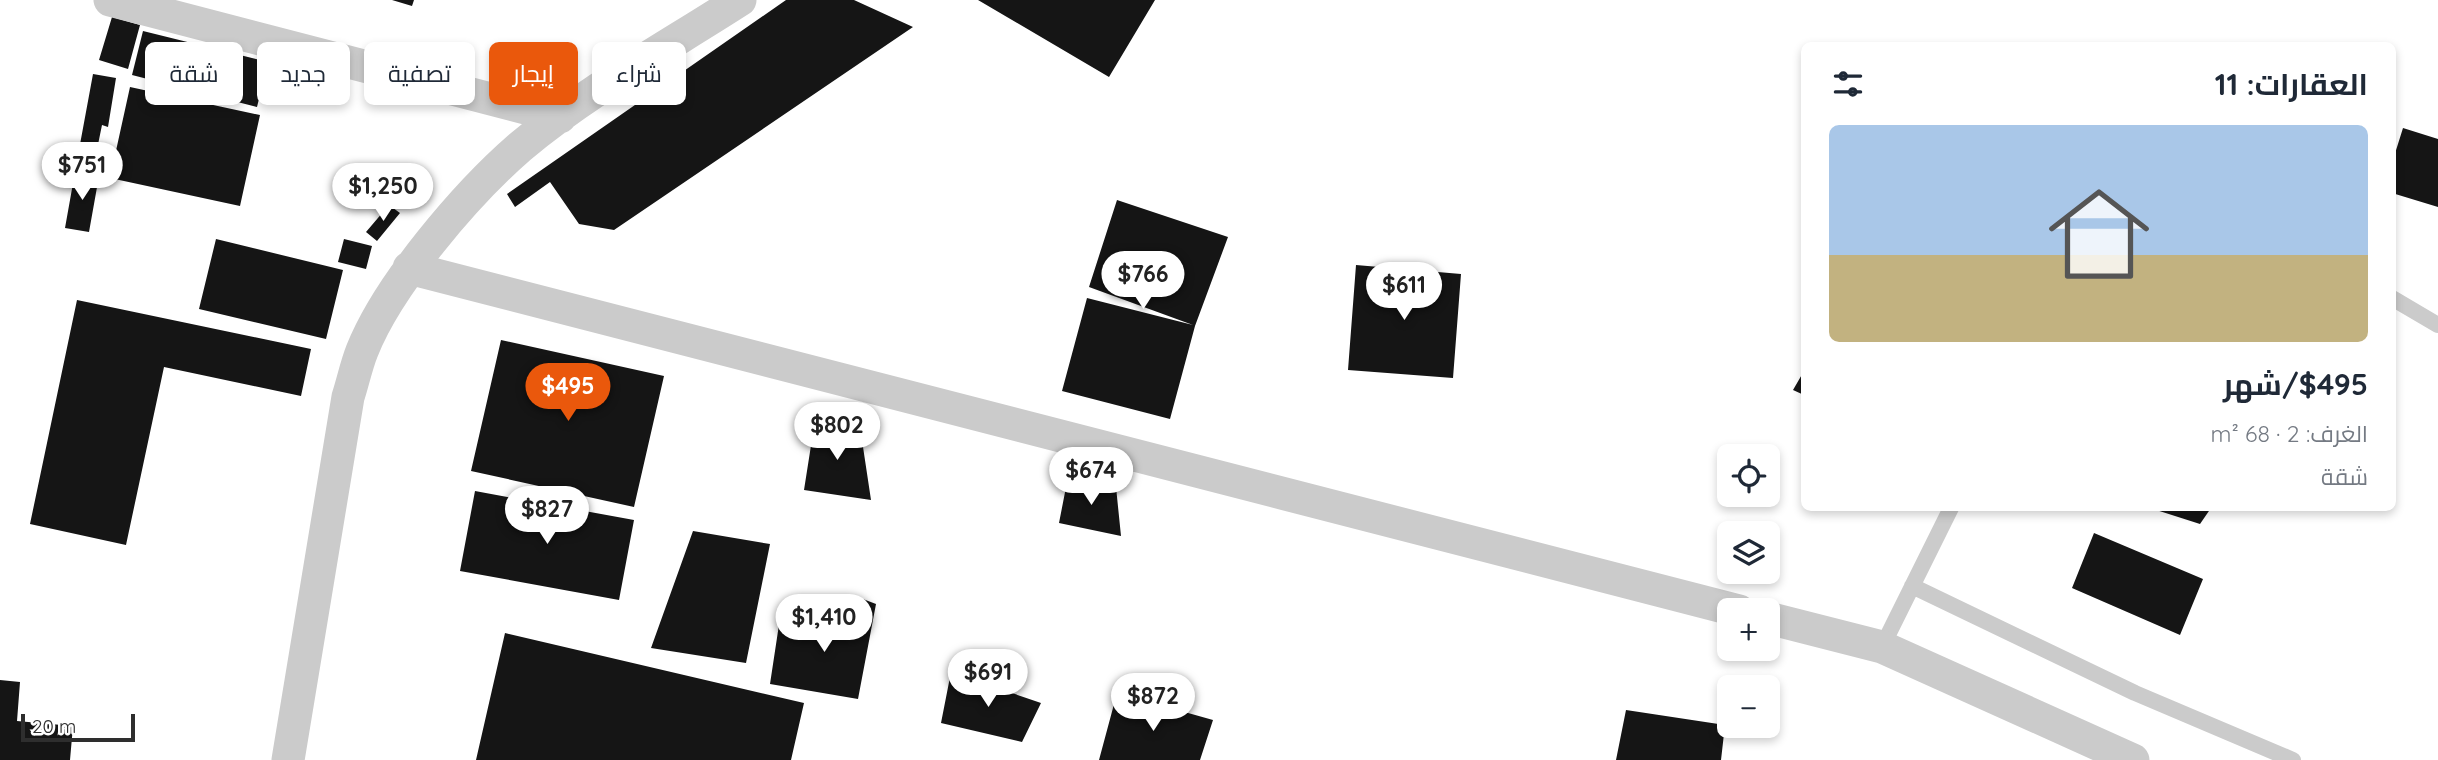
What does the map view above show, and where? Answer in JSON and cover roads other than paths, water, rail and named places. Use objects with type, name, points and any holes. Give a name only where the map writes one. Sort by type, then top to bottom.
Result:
[{"type":"street","points":[[110,0],[560,117]]},
{"type":"street","points":[[288,760],[348,397],[362,351],[409,268],[519,149],[560,117],[740,0]]},
{"type":"street","points":[[409,268],[1717,605]]},
{"type":"street","points":[[1780,621],[1882,647],[2133,760]]},
{"type":"lane","points":[[2396,300],[2438,325]]},
{"type":"lane","points":[[1882,647],[1950,511]]},
{"type":"lane","points":[[1912,586],[2135,693],[2293,760]]}]
